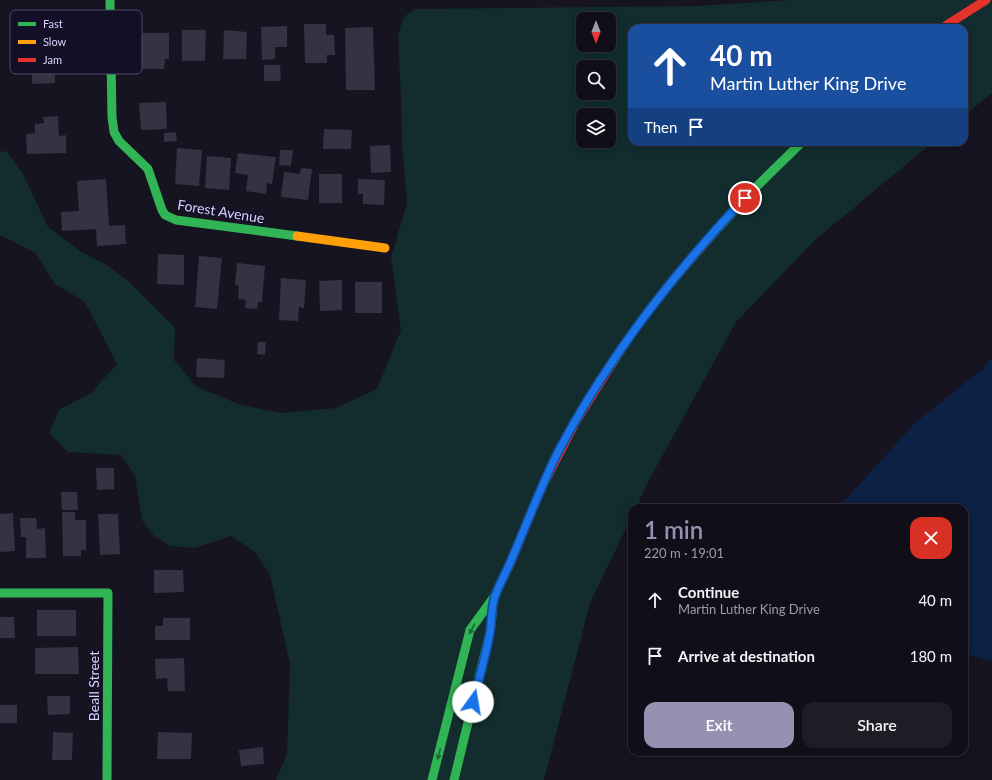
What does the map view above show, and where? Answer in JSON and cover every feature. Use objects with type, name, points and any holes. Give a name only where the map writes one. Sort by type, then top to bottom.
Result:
[{"type":"main road","name":"Forest Avenue","points":[[110,0],[110,10]]},
{"type":"main road","points":[[948,24],[986,0]]},
{"type":"main road","name":"Forest Avenue","points":[[111,74],[112,117],[114,132],[119,141],[148,169],[165,215],[176,220],[384,248]]},
{"type":"main road","points":[[432,780],[470,630],[494,597],[510,563],[539,492],[558,452],[595,388],[616,356],[663,292],[689,260],[754,189],[798,146]]},
{"type":"main road","name":"Beall Street","points":[[0,593],[108,593],[107,780]]},
{"type":"main road","points":[[454,780],[490,632],[494,597]]},
{"type":"green space","points":[[790,0],[992,0],[992,93],[968,113],[968,24],[628,24],[628,146],[928,146],[814,241],[736,322],[649,480],[638,504],[628,504],[628,524],[590,603],[544,780],[276,780],[287,754],[290,664],[270,575],[255,552],[231,536],[195,548],[170,546],[154,536],[142,520],[135,476],[121,455],[68,452],[49,433],[59,410],[91,393],[117,364],[85,302],[55,284],[35,253],[0,236],[0,151],[7,152],[23,174],[48,227],[83,253],[107,265],[128,281],[175,328],[174,360],[197,387],[241,405],[283,413],[336,408],[377,389],[401,330],[391,257],[407,203],[402,144],[398,35],[403,18],[414,9],[695,6]]},
{"type":"water","points":[[992,357],[992,661],[968,655],[968,504],[842,504],[917,421],[982,370]]},
{"type":"building","points":[[304,24],[326,24],[326,35],[334,35],[335,55],[327,55],[327,63],[305,63]]},
{"type":"building","points":[[287,26],[287,47],[275,47],[275,59],[262,60],[261,27]]},
{"type":"building","points":[[373,27],[375,90],[346,90],[345,28]]},
{"type":"building","points":[[182,30],[206,30],[205,61],[182,61]]},
{"type":"building","points":[[224,30],[247,32],[246,59],[223,59]]},
{"type":"building","points":[[142,33],[169,33],[169,59],[165,59],[164,69],[142,69]]},
{"type":"building","points":[[264,65],[280,65],[281,81],[264,81]]},
{"type":"building","points":[[32,74],[55,74],[55,83],[32,84]]},
{"type":"building","points":[[166,102],[167,129],[141,130],[139,103]]},
{"type":"building","points":[[58,116],[59,136],[66,135],[66,153],[27,154],[26,134],[35,133],[35,124],[44,123],[43,117]]},
{"type":"building","points":[[324,129],[352,130],[351,149],[323,149]]},
{"type":"building","points":[[176,132],[177,141],[164,142],[164,133]]},
{"type":"building","points":[[390,145],[391,172],[371,173],[370,146]]},
{"type":"building","points":[[177,148],[202,150],[199,186],[175,184]]},
{"type":"building","points":[[280,150],[293,150],[291,166],[279,165]]},
{"type":"building","points":[[238,153],[276,157],[272,184],[267,183],[266,194],[246,191],[248,175],[235,173]]},
{"type":"building","points":[[207,156],[231,158],[229,190],[205,188]]},
{"type":"building","points":[[301,168],[312,169],[308,200],[281,197],[284,172],[300,174]]},
{"type":"building","points":[[319,174],[342,174],[342,203],[319,203]]},
{"type":"building","points":[[106,179],[109,226],[125,225],[126,244],[97,246],[96,229],[62,231],[61,212],[79,211],[77,181]]},
{"type":"building","points":[[358,179],[385,180],[384,205],[363,204],[363,194],[358,194]]},
{"type":"building","points":[[158,254],[184,255],[184,285],[157,284]]},
{"type":"building","points":[[199,256],[222,258],[217,309],[195,307]]},
{"type":"building","points":[[237,263],[265,266],[262,302],[258,302],[257,309],[245,308],[246,300],[238,299],[239,286],[235,285]]},
{"type":"building","points":[[281,278],[306,280],[304,308],[299,307],[298,321],[279,320]]},
{"type":"building","points":[[342,280],[342,310],[320,311],[319,281]]},
{"type":"building","points":[[355,282],[382,282],[382,313],[355,313]]},
{"type":"building","points":[[258,342],[266,342],[265,355],[257,354]]},
{"type":"building","points":[[197,358],[225,360],[224,378],[196,377]]},
{"type":"building","points":[[96,468],[114,468],[114,489],[97,490]]},
{"type":"building","points":[[61,492],[77,492],[78,510],[62,510]]},
{"type":"building","points":[[62,512],[75,512],[75,520],[86,520],[86,550],[81,550],[81,556],[63,556]]},
{"type":"building","points":[[13,513],[15,551],[0,552],[0,514]]},
{"type":"building","points":[[98,514],[118,514],[120,554],[100,555]]},
{"type":"building","points":[[20,518],[36,518],[37,529],[45,528],[46,558],[26,558],[26,537],[21,537]]},
{"type":"building","points":[[154,570],[183,570],[184,592],[154,593]]},
{"type":"building","points":[[37,610],[76,610],[76,636],[37,636]]},
{"type":"building","points":[[0,617],[14,617],[15,638],[0,638]]},
{"type":"building","points":[[163,618],[190,618],[190,640],[155,640],[155,626],[163,626]]},
{"type":"building","points":[[78,647],[79,674],[35,674],[35,648]]},
{"type":"building","points":[[184,658],[185,691],[168,691],[167,678],[156,679],[155,659]]},
{"type":"building","points":[[47,696],[70,696],[70,714],[48,715]]},
{"type":"building","points":[[0,705],[17,705],[17,723],[0,723]]},
{"type":"building","points":[[53,732],[73,733],[72,760],[52,760]]},
{"type":"building","points":[[158,732],[192,733],[191,759],[157,759]]},
{"type":"building","points":[[263,747],[264,764],[241,766],[239,750]]},
{"type":"traffic: fast","points":[[110,0],[110,10]]},
{"type":"traffic: fast","points":[[111,74],[112,117],[114,132],[119,141],[148,169],[165,215],[176,220],[297,236]]},
{"type":"traffic: fast","points":[[712,235],[754,189],[798,146]]},
{"type":"traffic: fast","points":[[432,780],[470,630],[494,597],[510,564]]},
{"type":"traffic: fast","points":[[0,593],[108,593],[107,780]]},
{"type":"traffic: fast","points":[[454,780],[490,632],[494,598]]},
{"type":"traffic: slow","points":[[611,365],[658,298],[712,235]]},
{"type":"traffic: slow","points":[[297,236],[385,248]]},
{"type":"traffic: jam","points":[[948,24],[986,0]]},
{"type":"traffic: jam","points":[[510,564],[543,485],[576,421],[611,365]]},
{"type":"route","points":[[473,702],[490,632],[494,597],[558,452],[595,388],[616,356],[663,292],[689,260],[745,198]]}]
